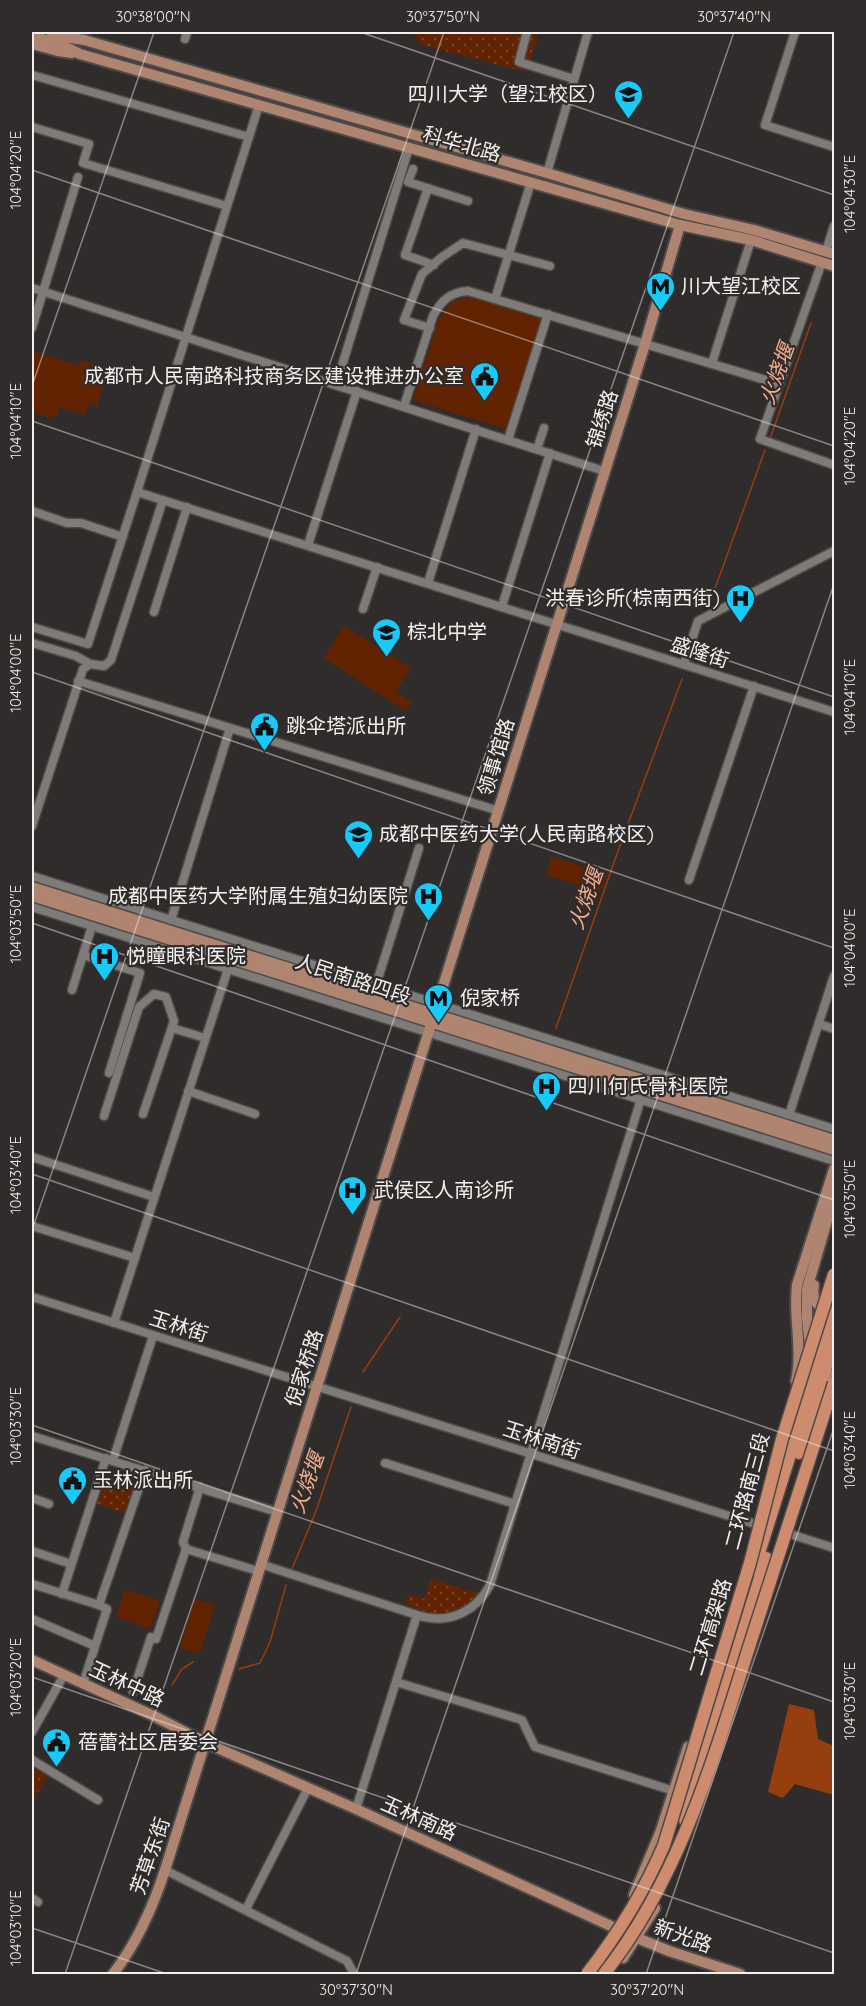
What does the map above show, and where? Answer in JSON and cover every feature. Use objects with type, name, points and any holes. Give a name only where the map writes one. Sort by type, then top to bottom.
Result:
[{"type":"highway","name":"二环高架路","points":[[587,1974],[614,1939],[632,1909],[664,1845],[750,1563],[782,1439],[834,1274]]},
{"type":"highway","points":[[636,1890],[662,1845],[690,1766],[789,1443],[819,1362],[834,1313]]},
{"type":"highway","points":[[664,1845],[691,1777],[814,1407],[834,1340]]},
{"type":"highway","points":[[604,1974],[657,1895],[696,1806],[721,1736],[834,1383]]},
{"type":"highway","points":[[645,1925],[667,1876],[686,1824],[741,1657],[811,1435],[814,1407]]},
{"type":"highway","points":[[673,1858],[762,1558],[795,1438],[798,1419]]},
{"type":"main road","name":"科华北路","points":[[39,32],[61,38],[84,40]]},
{"type":"main road","name":"科华北路","points":[[67,32],[84,40],[684,214],[754,230],[828,256],[834,266]]},
{"type":"main road","name":"科华北路","points":[[32,36],[60,44],[80,54]]},
{"type":"main road","name":"科华北路","points":[[32,44],[80,54],[680,225],[828,256]]},
{"type":"main road","name":"锦绣路","points":[[556,624],[645,344],[680,225]]},
{"type":"main road","name":"领事馆路","points":[[433,1018],[556,624]]},
{"type":"main road","name":"人民南路四段","points":[[32,887],[624,1079],[832,1140]]},
{"type":"main road","name":"人民南路四段","points":[[32,896],[433,1018]]},
{"type":"main road","name":"倪家桥路","points":[[206,1743],[433,1018]]},
{"type":"main road","points":[[832,1140],[834,1156]]},
{"type":"main road","name":"二环路南三段","points":[[580,1974],[615,1929],[636,1890],[660,1833],[758,1526],[772,1464],[797,1379],[799,1363],[795,1297],[797,1285],[834,1169]]},
{"type":"main road","points":[[813,1374],[807,1319],[807,1289],[834,1197]]},
{"type":"main road","points":[[834,1217],[812,1290],[815,1302],[823,1308],[828,1308],[834,1302]]},
{"type":"main road","points":[[814,1407],[834,1374]]},
{"type":"main road","points":[[610,1974],[645,1925],[696,1819],[834,1400]]},
{"type":"main road","points":[[772,1464],[789,1443]]},
{"type":"main road","points":[[801,1468],[802,1500]]},
{"type":"main road","points":[[741,1657],[761,1622]]},
{"type":"main road","name":"玉林中路","points":[[32,1660],[206,1743]]},
{"type":"main road","name":"玉林南路","points":[[206,1743],[356,1809],[615,1929]]},
{"type":"main road","name":"芳草东街","points":[[113,1974],[133,1945],[155,1899],[206,1743]]},
{"type":"main road","name":"新光路","points":[[615,1929],[669,1951],[740,1974]]},
{"type":"street","points":[[527,32],[519,62],[574,78]]},
{"type":"street","points":[[547,173],[588,32]]},
{"type":"street","points":[[795,32],[765,125],[834,147]]},
{"type":"street","points":[[32,75],[249,137]]},
{"type":"street","points":[[32,627],[88,644],[259,105]]},
{"type":"street","points":[[32,127],[89,144],[83,163],[227,206]]},
{"type":"street","points":[[336,385],[409,148]]},
{"type":"street","points":[[413,169],[408,182],[468,201]]},
{"type":"street","points":[[32,328],[78,177]]},
{"type":"street","points":[[495,299],[531,182]]},
{"type":"street","points":[[428,188],[405,255],[434,265]]},
{"type":"street","points":[[834,226],[828,256],[760,439],[834,465]]},
{"type":"street","points":[[712,363],[752,240]]},
{"type":"street","points":[[430,328],[404,320],[422,274],[463,243],[550,266]]},
{"type":"street","points":[[32,288],[604,471]]},
{"type":"street","points":[[404,406],[440,303],[455,292],[468,291],[779,384]]},
{"type":"street","points":[[508,440],[548,314]]},
{"type":"street","points":[[308,545],[357,392]]},
{"type":"street","points":[[537,449],[544,428]]},
{"type":"street","points":[[428,583],[476,429]]},
{"type":"street","points":[[502,606],[550,453]]},
{"type":"street","name":"盛隆街","points":[[137,492],[834,712]]},
{"type":"street","points":[[32,643],[76,656],[90,664],[104,666],[111,660],[163,500]]},
{"type":"street","points":[[154,612],[187,507]]},
{"type":"street","points":[[32,511],[67,523],[81,523],[123,537]]},
{"type":"street","points":[[684,664],[698,621],[834,550]]},
{"type":"street","points":[[363,609],[377,567]]},
{"type":"street","points":[[32,826],[82,669],[90,664]]},
{"type":"street","points":[[78,681],[499,811]]},
{"type":"street","points":[[689,880],[754,687]]},
{"type":"street","points":[[171,920],[231,728]]},
{"type":"street","points":[[376,985],[419,848]]},
{"type":"street","name":"人民南路四段","points":[[32,876],[376,985],[433,1018],[641,1100],[834,1161]]},
{"type":"street","name":"人民南路四段","points":[[32,907],[228,969],[433,1018],[789,1115],[832,1140]]},
{"type":"street","points":[[72,990],[92,926]]},
{"type":"street","points":[[83,955],[140,973],[109,1073]]},
{"type":"street","points":[[114,1323],[228,969]]},
{"type":"street","points":[[789,1115],[834,976]]},
{"type":"street","points":[[104,1116],[139,1007],[154,994],[166,997],[174,1021],[143,1114]]},
{"type":"street","points":[[819,1024],[834,1029]]},
{"type":"street","points":[[172,1028],[205,1038]]},
{"type":"street","points":[[188,1091],[255,1114]]},
{"type":"street","points":[[186,1550],[259,1568],[436,1619],[456,1616],[466,1611],[486,1593],[641,1100]]},
{"type":"street","points":[[32,1157],[154,1197]]},
{"type":"street","points":[[32,1226],[135,1258]]},
{"type":"street","name":"玉林街","points":[[32,1297],[316,1386]]},
{"type":"street","points":[[62,1594],[153,1336]]},
{"type":"street","name":"玉林南街","points":[[316,1386],[758,1526]]},
{"type":"street","points":[[32,1436],[277,1512]]},
{"type":"street","points":[[385,1463],[515,1504]]},
{"type":"street","points":[[99,1605],[145,1470]]},
{"type":"street","points":[[134,1692],[151,1637],[156,1639],[186,1550],[183,1542],[200,1488]]},
{"type":"street","points":[[32,1498],[49,1504]]},
{"type":"street","points":[[790,1534],[834,1548]]},
{"type":"street","points":[[32,1551],[72,1564]]},
{"type":"street","points":[[32,1584],[106,1609],[82,1683]]},
{"type":"street","points":[[356,1809],[417,1615]]},
{"type":"street","points":[[32,1619],[95,1646]]},
{"type":"street","points":[[32,1732],[64,1675]]},
{"type":"street","points":[[396,1682],[522,1719],[535,1747],[674,1791]]},
{"type":"street","points":[[32,1760],[98,1800]]},
{"type":"street","points":[[246,1909],[308,1788]]},
{"type":"street","points":[[165,1870],[347,1961],[354,1974]]},
{"type":"shaded area","points":[[411,32],[539,32],[530,61],[526,60],[523,71],[422,45]]},
{"type":"shaded area","points":[[471,297],[543,319],[508,430],[413,400],[439,319],[453,301]]},
{"type":"shaded area","points":[[32,351],[78,365],[81,360],[108,369],[97,406],[89,403],[85,415],[60,407],[57,415],[50,418],[32,412]]},
{"type":"shaded area","points":[[344,626],[411,668],[396,692],[412,702],[406,711],[324,658]]},
{"type":"shaded area","points":[[552,856],[607,874],[601,892],[546,875]]},
{"type":"shaded area","points":[[109,1469],[137,1478],[126,1513],[97,1504]]},
{"type":"shaded area","points":[[431,1579],[480,1594],[461,1610],[445,1615],[406,1604],[409,1594],[424,1599]]},
{"type":"shaded area","points":[[125,1589],[160,1601],[150,1629],[116,1617]]},
{"type":"shaded area","points":[[195,1599],[215,1605],[200,1654],[180,1648]]},
{"type":"shaded area","points":[[789,1704],[814,1710],[818,1739],[834,1746],[834,1795],[795,1784],[783,1798],[768,1792]]},
{"type":"shaded area","points":[[32,1764],[49,1775],[32,1802]]},
{"type":"waterway","name":"火烧堰","points":[[771,436],[811,323]]},
{"type":"waterway","name":"火烧堰","points":[[708,608],[765,450]]},
{"type":"waterway","name":"火烧堰","points":[[695,642],[701,625]]},
{"type":"waterway","name":"火烧堰","points":[[556,1028],[682,679]]},
{"type":"waterway","name":"火烧堰","points":[[363,1372],[400,1317]]},
{"type":"waterway","name":"火烧堰","points":[[292,1569],[316,1511],[351,1407]]},
{"type":"waterway","name":"火烧堰","points":[[239,1669],[260,1663],[270,1642],[286,1585]]},
{"type":"waterway","name":"火烧堰","points":[[172,1685],[182,1669],[193,1662]]},
{"type":"place","name":"四川大学（望江校区）","points":[[629,120]]},
{"type":"place","name":"川大望江校区","points":[[660,312]]},
{"type":"place","name":"成都市人民南路科技商务区建设推进办公室","points":[[485,402]]},
{"type":"place","name":"洪春诊所(棕南西街)","points":[[741,624]]},
{"type":"place","name":"棕北中学","points":[[386,658]]},
{"type":"place","name":"跳伞塔派出所","points":[[265,752]]},
{"type":"place","name":"成都中医药大学(人民南路校区)","points":[[358,860]]},
{"type":"place","name":"成都中医药大学附属生殖妇幼医院","points":[[429,922]]},
{"type":"place","name":"悦瞳眼科医院","points":[[105,982]]},
{"type":"place","name":"倪家桥","points":[[439,1024]]},
{"type":"place","name":"四川何氏骨科医院","points":[[547,1112]]},
{"type":"place","name":"武侯区人南诊所","points":[[353,1216]]},
{"type":"place","name":"玉林派出所","points":[[72,1506]]},
{"type":"place","name":"蓓蕾社区居委会","points":[[57,1768]]}]
